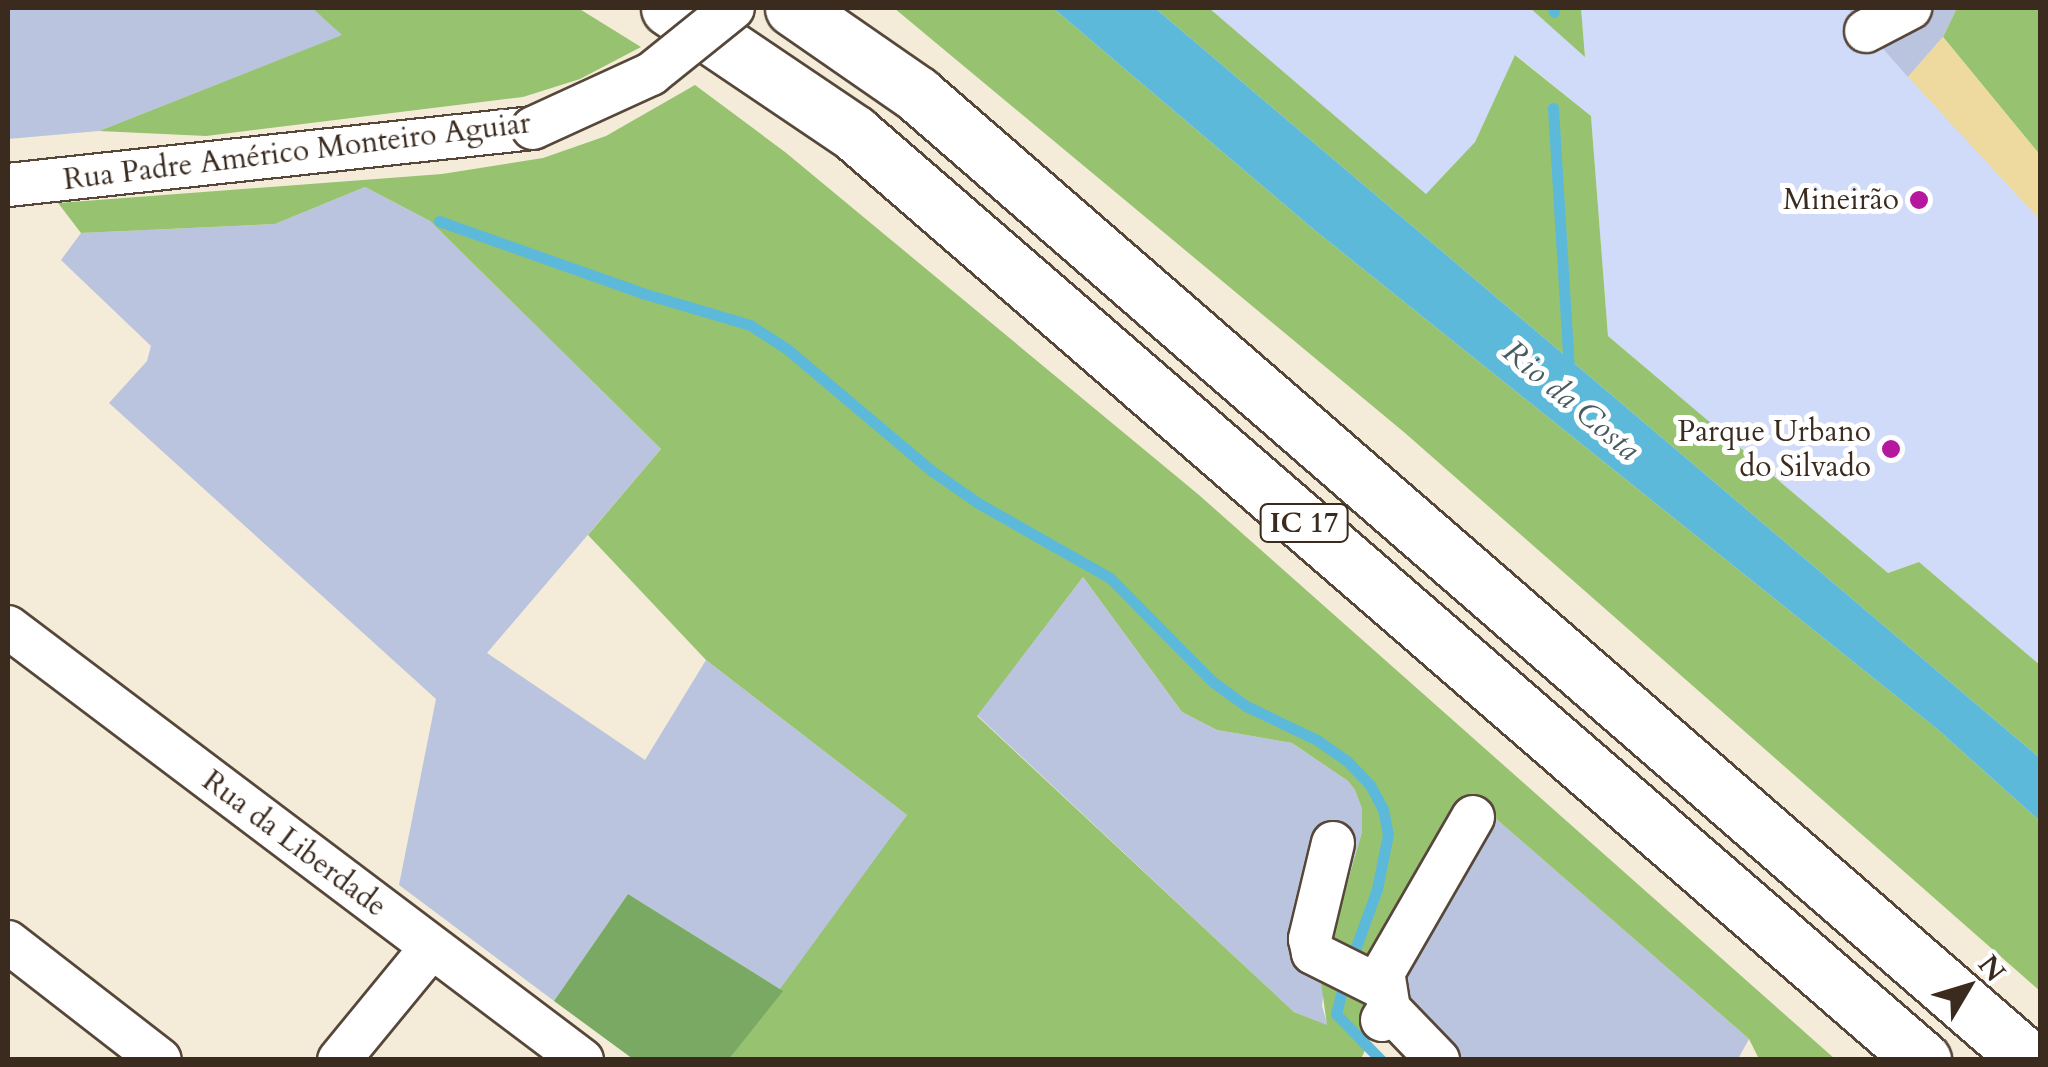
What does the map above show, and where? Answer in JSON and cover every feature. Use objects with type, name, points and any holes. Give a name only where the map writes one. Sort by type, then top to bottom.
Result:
[{"type":"highway","name":"IC 17","points":[[669,8],[854,133],[1923,1060]]},
{"type":"highway","name":"IC 17","points":[[793,8],[917,94],[2030,1060]]},
{"type":"street","name":"Rua Padre Américo Monteiro Aguiar","points":[[8,185],[533,128],[651,74],[733,8]]},
{"type":"street","points":[[1866,31],[1910,8]]},
{"type":"street","name":"Rua da Liberdade","points":[[8,627],[582,1060]]},
{"type":"street","points":[[1380,999],[1383,973],[1472,817]]},
{"type":"street","points":[[1333,843],[1310,940],[1313,953],[1380,999],[1438,1060]]},
{"type":"street","points":[[8,942],[160,1060]]},
{"type":"street","points":[[339,1060],[431,948]]},
{"type":"shaded area","points":[[8,8],[312,8],[343,35],[99,131],[8,139]]},
{"type":"shaded area","name":"Parque Urbano do Silvado","points":[[1209,8],[1530,8],[1585,56],[1581,8],[1847,8],[2040,220],[2040,665],[1919,562],[1888,573],[1608,336],[1591,116],[1516,55],[1475,142],[1426,194]]},
{"type":"shaded area","points":[[1847,8],[1957,8],[1943,37],[1908,77]]},
{"type":"shaded area","points":[[365,187],[430,221],[661,449],[487,653],[645,760],[706,660],[907,815],[783,991],[628,894],[554,1001],[399,885],[436,699],[109,403],[147,361],[151,346],[61,260],[81,233],[275,224]]},
{"type":"shaded area","points":[[1083,577],[1182,712],[1217,730],[1292,743],[1348,781],[1355,790],[1362,809],[1362,832],[1328,950],[1322,1006],[1328,1026],[1294,1012],[977,715]]},
{"type":"shaded area","points":[[1485,809],[1749,1039],[1738,1059],[1422,1059],[1369,970]]},
{"type":"green space","points":[[312,8],[578,8],[641,47],[580,79],[523,97],[206,136],[99,131],[342,35]]},
{"type":"green space","points":[[894,8],[1053,8],[1312,228],[1936,728],[2040,821],[2040,991],[1405,433]]},
{"type":"green space","points":[[1155,8],[1209,8],[1426,194],[1475,142],[1515,55],[1591,116],[1608,336],[1888,573],[1919,562],[2040,665],[2040,758]]},
{"type":"green space","points":[[1530,8],[1581,8],[1585,57]]},
{"type":"green space","points":[[1957,8],[2040,8],[2040,155],[1943,37]]},
{"type":"green space","points":[[695,85],[785,152],[1199,495],[1835,1059],[1759,1059],[1749,1039],[1486,810],[1369,970],[1328,950],[1362,832],[1362,809],[1355,790],[1348,781],[1292,743],[1217,730],[1182,712],[1083,577],[977,716],[1294,1012],[1327,1025],[1319,968],[1360,989],[1379,1019],[1361,1059],[729,1059],[907,815],[706,660],[588,535],[661,449],[430,221],[365,187],[275,224],[81,233],[58,203],[442,174],[543,158],[606,136]]},
{"type":"green space","points":[[628,894],[783,991],[729,1059],[633,1059],[554,1001]]},
{"type":"sand","points":[[1943,37],[2040,155],[2040,220],[1908,77]]},
{"type":"water","name":"Rio da Costa","points":[[1053,8],[1155,8],[2040,758],[2040,821],[1936,728],[1312,228]]},
{"type":"waterway","points":[[1553,8],[1554,12]]},
{"type":"waterway","name":"Rio da Costa","points":[[1553,108],[1569,368]]},
{"type":"waterway","points":[[439,221],[642,293],[750,325],[787,349],[932,471],[978,503],[1110,578],[1213,682],[1246,706],[1317,740],[1347,761],[1370,785],[1383,809],[1388,834],[1377,889],[1351,961]]},
{"type":"waterway","points":[[1345,978],[1336,1014],[1381,1060]]},
{"type":"place","name":"Mineirão","points":[[1919,200]]},
{"type":"place","name":"Parque Urbano do Silvado","points":[[1891,449]]}]
